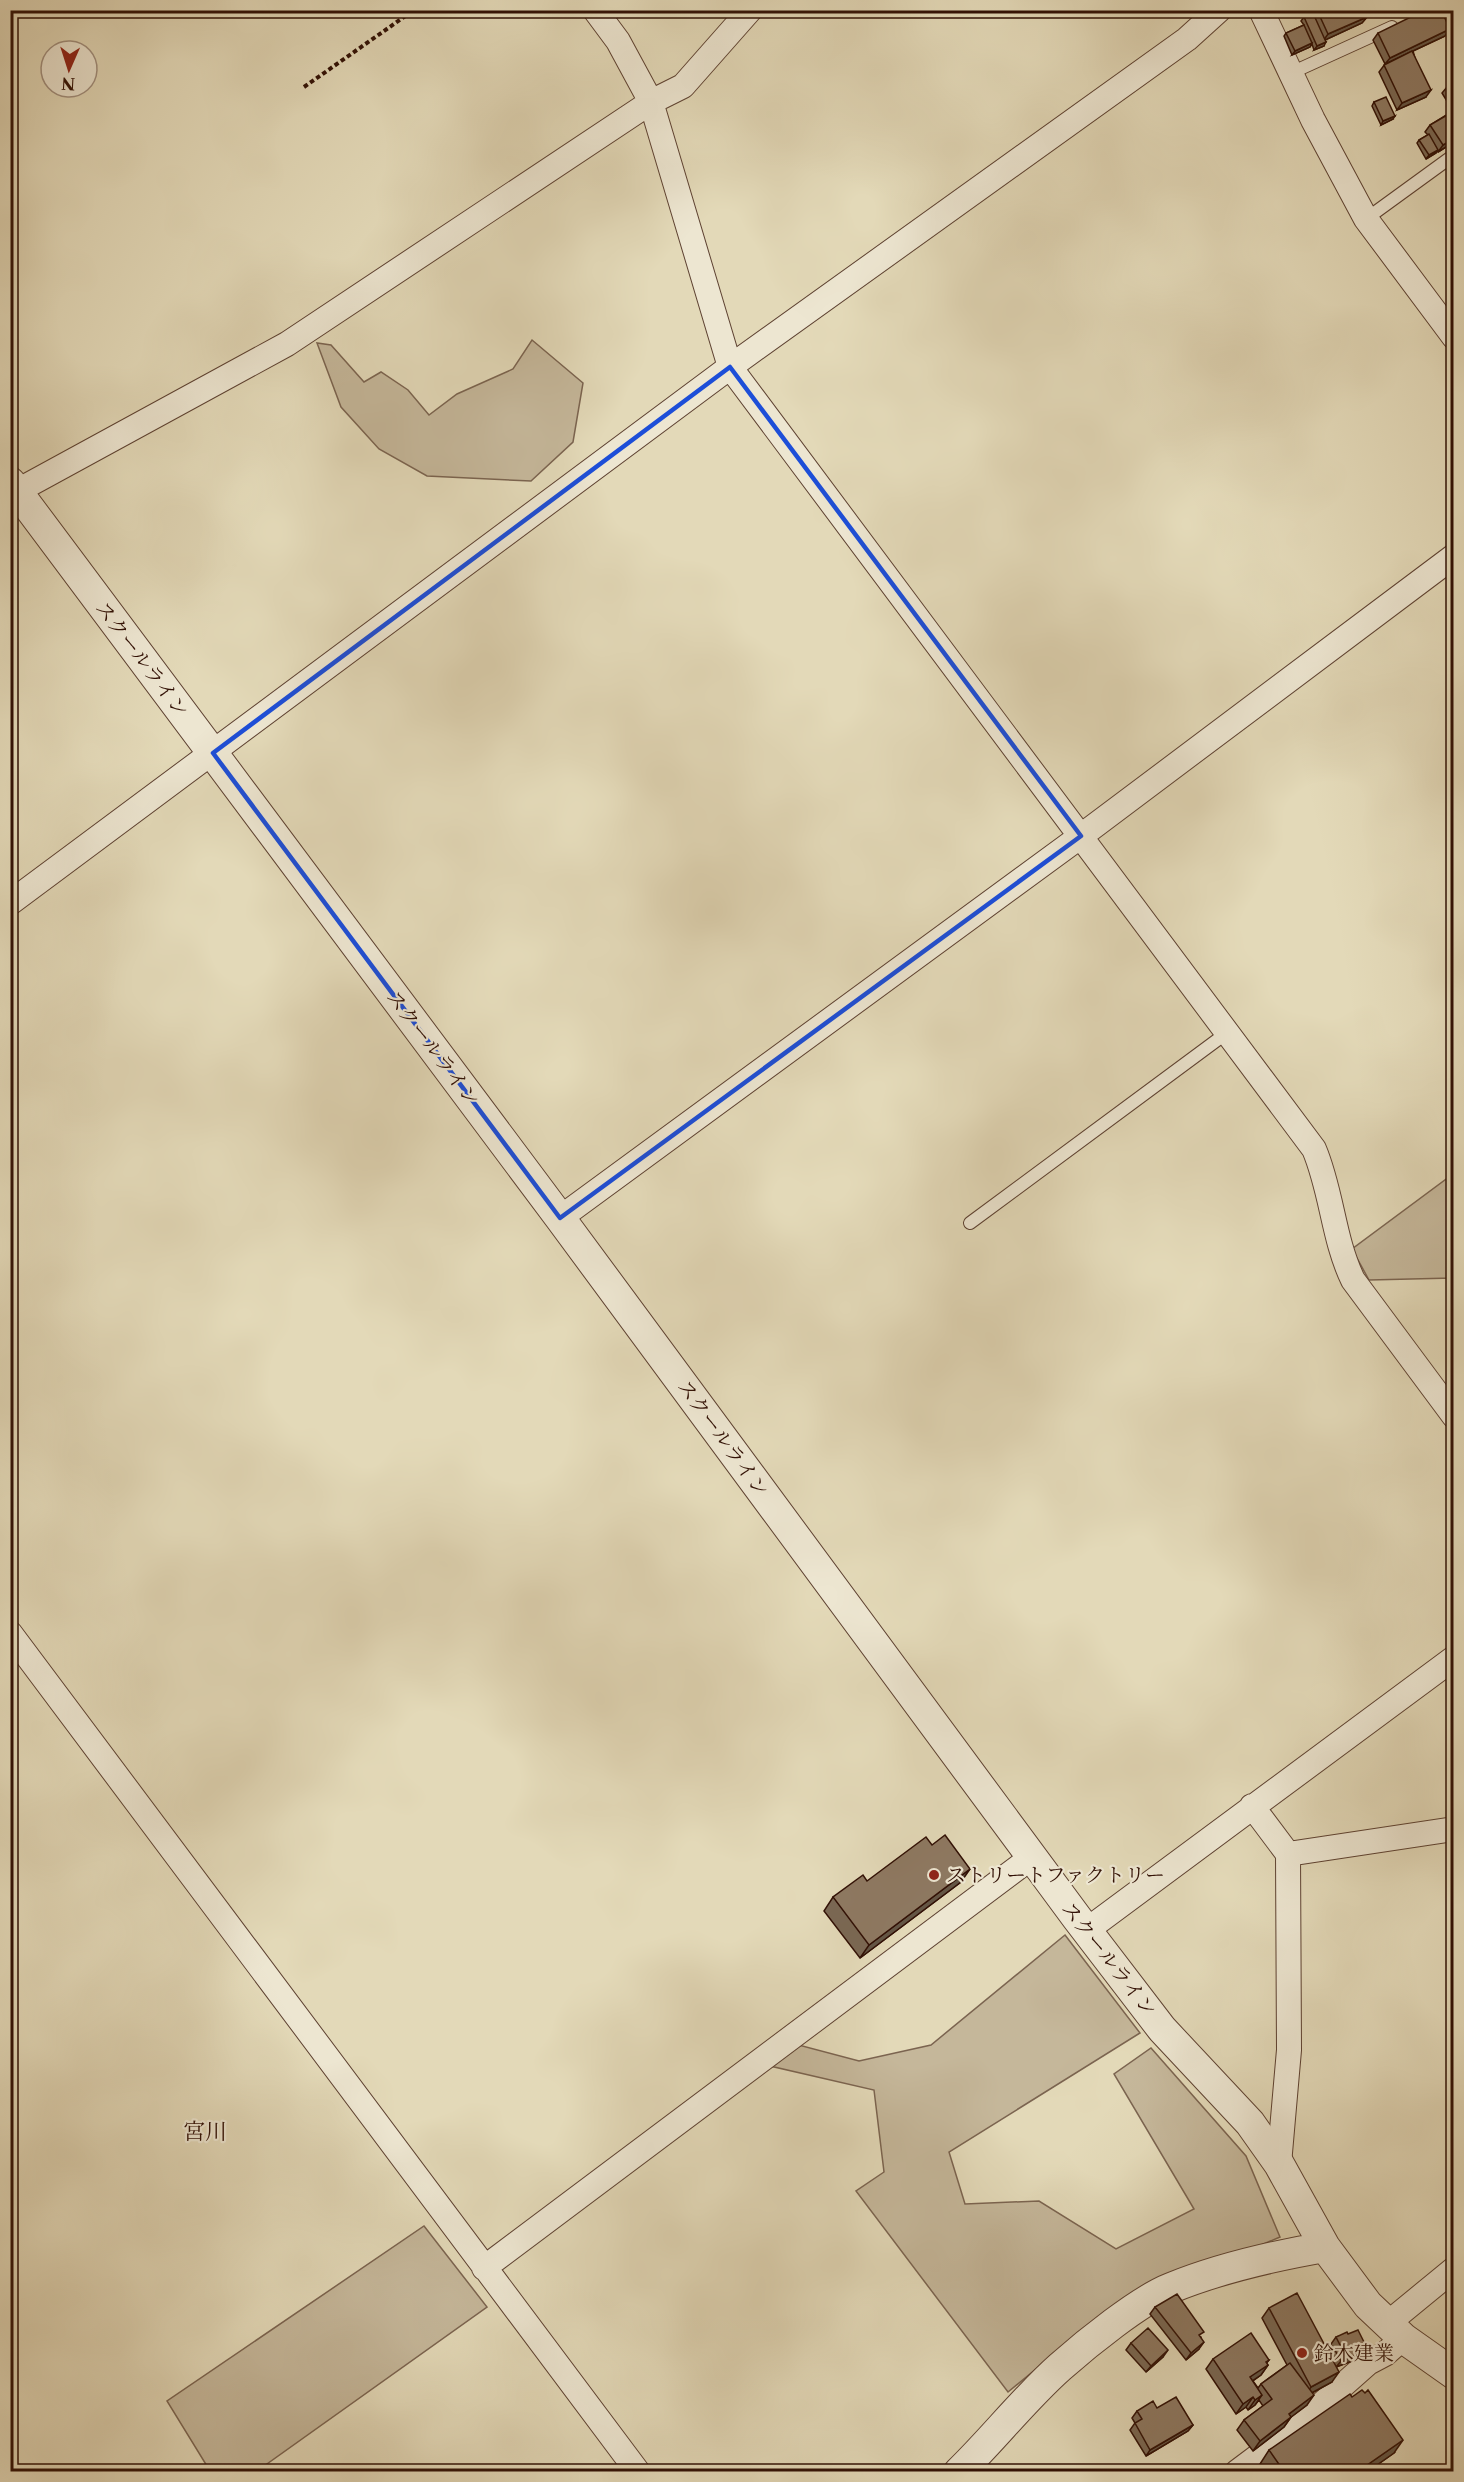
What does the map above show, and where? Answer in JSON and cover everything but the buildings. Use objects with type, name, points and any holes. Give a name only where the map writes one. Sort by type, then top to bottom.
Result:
[{"type":"street","points":[[595,10],[618,41],[651,102],[730,367],[1314,1149],[1324,1172],[1346,1266],[1353,1280],[1454,1416]]},
{"type":"street","points":[[13,489],[287,344],[651,102],[683,86],[750,10]]},
{"type":"street","points":[[10,903],[730,367],[1187,39],[1219,10]]},
{"type":"street","points":[[1262,10],[1291,74],[1366,219],[1454,337]]},
{"type":"street","name":"スクールライン","points":[[13,489],[560,1218],[1087,1930],[1162,2029],[1250,2123],[1279,2164],[1325,2247],[1341,2265],[1368,2305],[1395,2331],[1454,2374]]},
{"type":"street","points":[[560,1218],[1081,836],[1454,556]]},
{"type":"street","points":[[10,1633],[638,2472]]},
{"type":"street","points":[[1087,1930],[1454,1658]]},
{"type":"street","points":[[1252,1806],[1288,1854],[1289,2050],[1279,2164]]},
{"type":"street","points":[[1288,1854],[1454,1828]]},
{"type":"street","points":[[484,2268],[1032,1857]]},
{"type":"street","points":[[959,2472],[1059,2367],[1119,2320],[1169,2288],[1262,2258],[1325,2247]]},
{"type":"street","points":[[1238,2472],[1288,2433],[1368,2363],[1385,2354],[1395,2331],[1454,2269]]},
{"type":"lane","points":[[1291,74],[1407,20]]},
{"type":"lane","points":[[1366,219],[1454,155]]},
{"type":"lane","points":[[970,1223],[1228,1032]]},
{"type":"path","points":[[304,87],[414,10]]},
{"type":"highlighted area","points":[[730,367],[1081,836],[560,1218],[213,753]]},
{"type":"shaded area","points":[[532,340],[583,383],[573,442],[531,481],[427,476],[379,449],[341,407],[317,343],[331,345],[364,382],[381,372],[408,390],[429,415],[457,394],[513,369]]},
{"type":"shaded area","points":[[1453,1174],[1453,1278],[1369,1280],[1352,1249]]},
{"type":"shaded area","points":[[1065,1935],[1140,2033],[949,2152],[965,2204],[1039,2201],[1116,2249],[1194,2209],[1114,2074],[1151,2048],[1246,2156],[1280,2237],[1108,2310],[1008,2392],[856,2191],[884,2172],[874,2090],[770,2066],[795,2044],[859,2061],[931,2045]]},
{"type":"shaded area","points":[[424,2226],[487,2307],[257,2471],[210,2471],[167,2401]]},
{"type":"place","name":"ストリートファクトリー","points":[[934,1875]]},
{"type":"place","name":"鈴木建業","points":[[1302,2353]]},
{"type":"district","name":"宮川","points":[[205,2131]]}]
